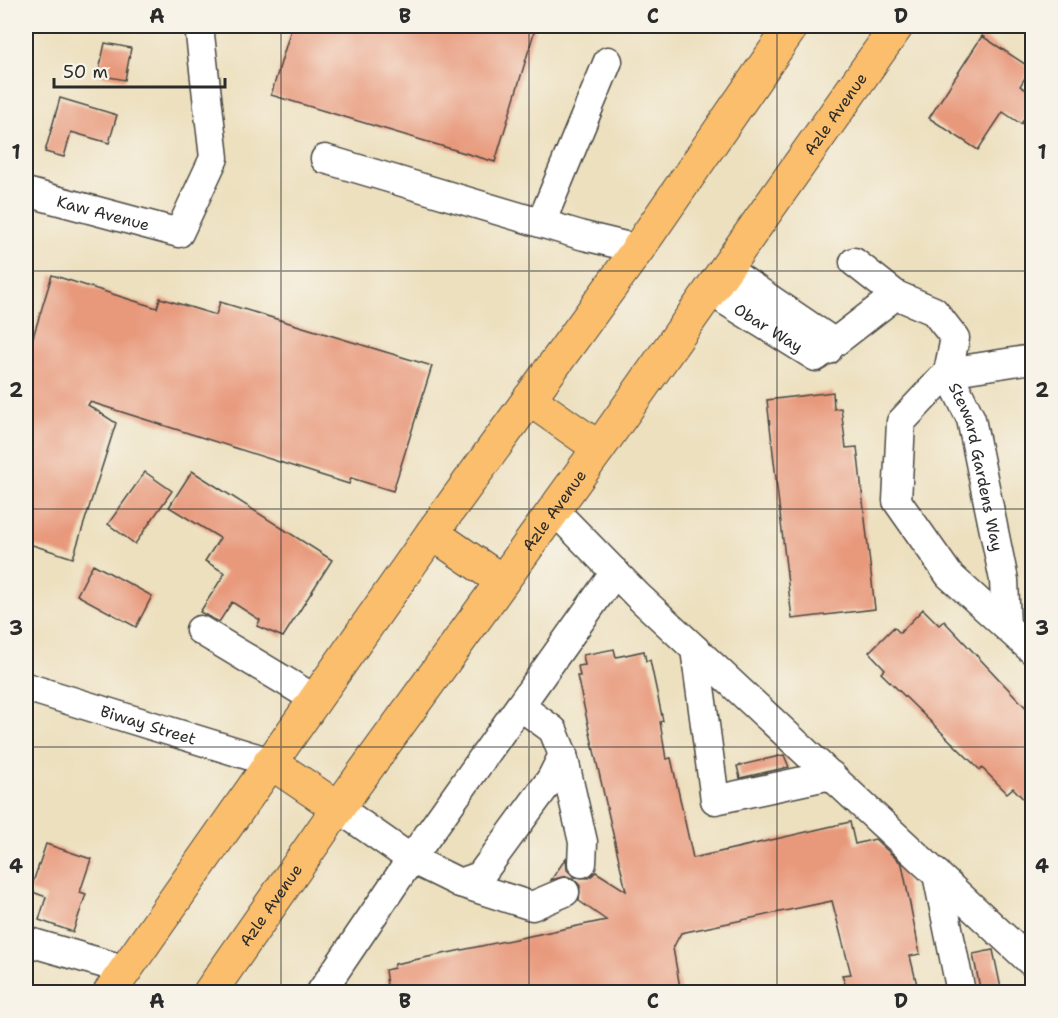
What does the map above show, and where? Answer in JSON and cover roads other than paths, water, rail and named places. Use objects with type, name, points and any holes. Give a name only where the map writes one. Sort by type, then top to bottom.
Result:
[{"type":"main road","points":[[118,981],[432,533],[638,249],[792,26]]},
{"type":"main road","name":"Azle Avenue","points":[[210,993],[338,808],[599,448],[897,26]]},
{"type":"main road","points":[[529,399],[599,448]]},
{"type":"main road","points":[[432,533],[502,581]]},
{"type":"main road","points":[[270,762],[338,808]]},
{"type":"street","name":"Kaw Avenue","points":[[26,192],[179,233],[214,158],[198,26]]},
{"type":"street","points":[[541,223],[608,61]]},
{"type":"street","points":[[325,159],[541,223],[638,249]]},
{"type":"street","points":[[854,262],[896,295],[934,311],[955,338],[948,372],[1032,359]]},
{"type":"street","name":"Obar Way","points":[[718,280],[816,357],[828,350],[896,295]]},
{"type":"street","name":"Steward Gardens Way","points":[[1006,626],[1004,580],[971,419],[948,372],[901,422],[897,501],[949,575],[1032,650]]},
{"type":"street","points":[[554,510],[695,649],[1032,963]]},
{"type":"street","points":[[321,993],[411,860],[615,572]]},
{"type":"street","points":[[200,630],[315,699]]},
{"type":"street","points":[[695,649],[715,800],[831,775]]},
{"type":"street","name":"Biway Street","points":[[26,687],[270,762]]},
{"type":"street","points":[[520,706],[553,730],[563,755],[583,842],[582,863]]},
{"type":"street","points":[[460,883],[480,876],[551,779],[563,755]]},
{"type":"street","points":[[338,808],[411,860],[460,883],[532,906],[565,892]]},
{"type":"street","points":[[937,874],[961,993]]},
{"type":"street","points":[[26,941],[118,981]]}]
